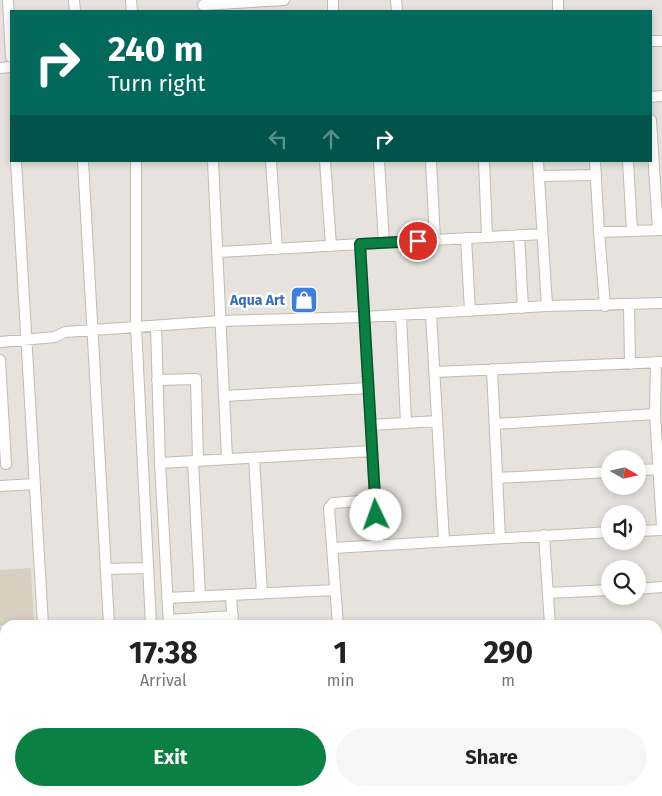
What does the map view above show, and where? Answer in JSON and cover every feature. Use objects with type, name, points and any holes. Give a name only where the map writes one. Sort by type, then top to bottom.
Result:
[{"type":"street","points":[[8,0],[10,38]]},
{"type":"street","points":[[204,5],[284,0]]},
{"type":"street","points":[[599,232],[660,230],[652,132]]},
{"type":"street","points":[[16,162],[43,620]]},
{"type":"street","points":[[83,162],[109,620]]},
{"type":"street","points":[[136,162],[136,327],[151,620]]},
{"type":"street","points":[[213,162],[228,459]]},
{"type":"street","points":[[271,162],[277,249]]},
{"type":"street","points":[[325,162],[331,246]]},
{"type":"street","points":[[378,162],[384,243]]},
{"type":"street","points":[[431,162],[434,240]]},
{"type":"street","points":[[484,162],[487,237]]},
{"type":"street","points":[[538,162],[547,306]]},
{"type":"street","points":[[595,162],[605,306]]},
{"type":"street","points":[[628,162],[632,231]]},
{"type":"street","points":[[539,176],[596,175]]},
{"type":"street","points":[[218,252],[542,234]]},
{"type":"street","points":[[519,235],[523,308]]},
{"type":"street","points":[[466,238],[470,311]]},
{"type":"street","points":[[360,244],[378,545]]},
{"type":"street","points":[[0,342],[55,336],[65,332],[221,321],[364,317],[547,306],[605,306],[662,303]]},
{"type":"street","points":[[629,305],[630,364]]},
{"type":"street","points":[[431,313],[444,541]]},
{"type":"street","points":[[401,315],[406,423]]},
{"type":"street","points":[[156,326],[160,463],[169,620]]},
{"type":"street","points":[[0,360],[6,464]]},
{"type":"street","points":[[434,372],[659,362],[656,414],[662,528],[646,530]]},
{"type":"street","points":[[492,369],[500,538]]},
{"type":"street","points":[[157,380],[196,379],[196,461],[200,596]]},
{"type":"street","points":[[224,396],[368,388]]},
{"type":"street","points":[[495,424],[656,414]]},
{"type":"street","points":[[371,425],[437,421]]},
{"type":"street","points":[[160,463],[372,451]]},
{"type":"street","points":[[254,458],[262,594]]},
{"type":"street","points":[[646,470],[659,469]]},
{"type":"street","points":[[497,478],[601,472]]},
{"type":"street","points":[[0,486],[35,484]]},
{"type":"street","points":[[337,620],[329,508],[332,503],[375,500]]},
{"type":"street","points":[[332,548],[601,533]]},
{"type":"street","points":[[544,536],[550,620]]},
{"type":"street","points":[[106,569],[148,568]]},
{"type":"street","points":[[646,588],[662,587]]},
{"type":"street","points":[[167,598],[334,590]]},
{"type":"street","points":[[548,593],[601,590]]},
{"type":"street","points":[[231,595],[233,620]]},
{"type":"shaded area","points":[[0,0],[662,0],[662,620],[0,620]]},
{"type":"building","points":[[31,568],[34,620],[0,620],[0,570]]},
{"type":"place","name":"Aqua Art","points":[[304,300]]},
{"type":"route","points":[[376,515],[360,244],[418,241]]}]
